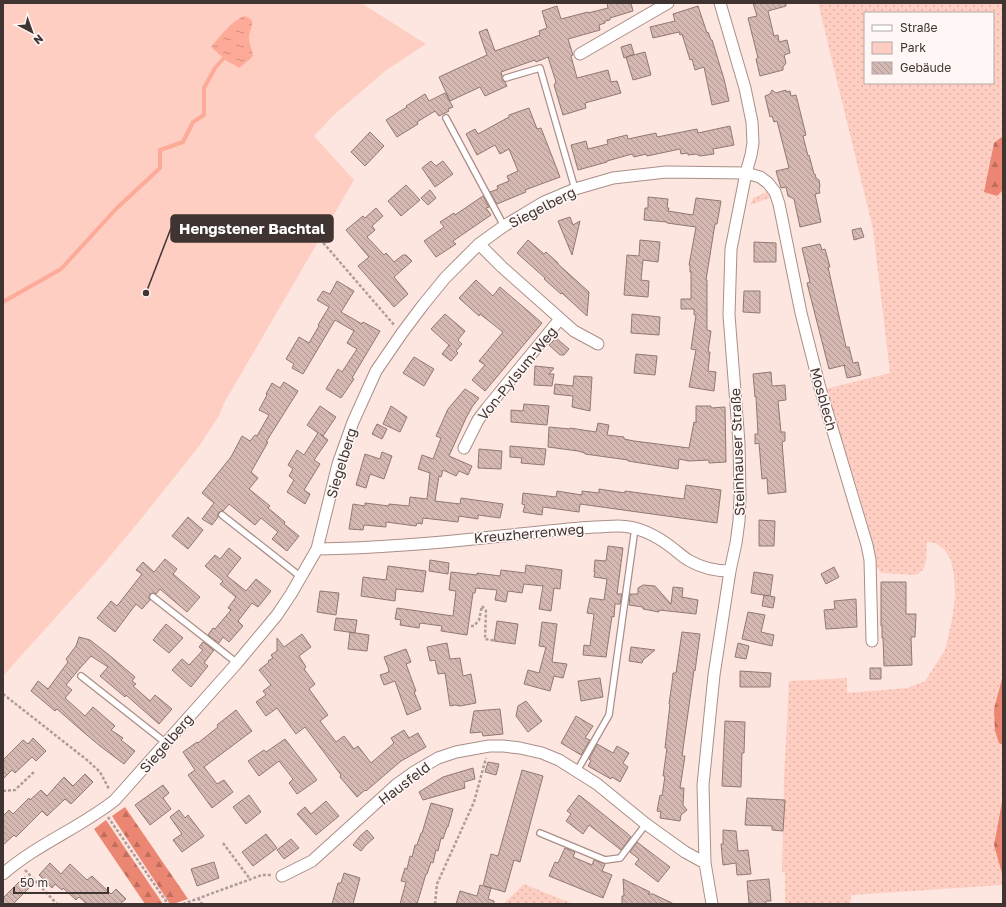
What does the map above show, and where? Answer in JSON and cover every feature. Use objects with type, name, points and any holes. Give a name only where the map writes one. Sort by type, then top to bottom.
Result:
[{"type":"street","points":[[580,54],[668,3]]},
{"type":"street","name":"Steinhauser Straße","points":[[712,904],[705,863],[703,785],[714,675],[739,521],[740,475],[737,412],[729,315],[730,264],[735,227],[753,143],[752,122],[745,88],[720,3]]},
{"type":"street","name":"Siegelberg","points":[[3,874],[37,848],[103,810],[115,800],[237,663],[277,615],[291,594],[317,548],[338,464],[353,422],[376,371],[423,305],[445,278],[480,244],[504,226],[544,202],[575,188],[613,178],[666,172],[746,174]]},
{"type":"street","name":"Mosblech","points":[[746,174],[760,177],[768,183],[775,192],[800,313],[820,388],[867,545],[870,560],[872,641]]},
{"type":"street","name":"Von-Pylsum-Weg","points":[[480,244],[502,267],[574,331],[598,344]]},
{"type":"street","name":"Von-Pylsum-Weg","points":[[464,448],[478,420],[560,319]]},
{"type":"street","name":"Kreuzherrenweg","points":[[317,548],[390,546],[576,528],[619,526],[635,528],[651,534],[662,540],[683,557],[704,568],[719,571],[730,571]]},
{"type":"street","name":"Hausfeld","points":[[282,876],[312,860],[414,772],[438,758],[456,752],[489,746],[520,748],[542,753],[559,760],[597,784],[646,824],[685,852],[705,863]]},
{"type":"lane","points":[[506,78],[540,68],[575,188]]},
{"type":"lane","points":[[446,118],[504,226]]},
{"type":"lane","points":[[222,515],[301,577]]},
{"type":"lane","points":[[577,771],[609,715],[635,528]]},
{"type":"lane","points":[[153,597],[237,663]]},
{"type":"lane","points":[[81,676],[166,743]]},
{"type":"lane","points":[[540,833],[605,860],[620,858],[646,824]]},
{"type":"path","points":[[320,239],[402,334]]},
{"type":"path","points":[[471,626],[474,626],[479,620],[482,606],[486,611],[485,639],[496,641]]},
{"type":"path","points":[[3,694],[87,760],[100,772],[115,800]]},
{"type":"path","points":[[434,904],[437,884],[474,802],[489,746]]},
{"type":"path","points":[[3,791],[15,790],[34,772]]},
{"type":"path","points":[[103,810],[168,904]]},
{"type":"path","points":[[223,843],[250,879]]},
{"type":"path","points":[[28,873],[57,904]]},
{"type":"path","points":[[183,904],[262,874]]},
{"type":"path","points":[[198,898],[202,904]]},
{"type":"green space","points":[[3,3],[361,3],[426,44],[385,71],[334,115],[314,136],[354,180],[223,405],[220,414],[200,445],[141,519],[101,567],[3,676]]},
{"type":"green space","points":[[818,3],[1003,3],[1003,136],[994,143],[991,159],[997,196],[1003,190],[1003,675],[994,709],[999,743],[1003,745],[1003,795],[994,844],[1003,877],[1003,885],[851,895],[850,904],[785,904],[785,872],[782,872],[784,779],[789,681],[847,678],[847,693],[907,688],[925,681],[945,650],[952,620],[955,596],[954,575],[951,560],[944,549],[935,543],[927,542],[925,566],[923,570],[915,575],[881,573],[874,562],[869,529],[825,389],[890,373],[873,229]]},
{"type":"green space","points":[[1003,136],[1003,190],[997,196],[984,192],[994,143]]},
{"type":"green space","points":[[769,191],[772,197],[750,205],[753,198]]},
{"type":"green space","points":[[1003,675],[1003,745],[999,743],[995,731],[994,709]]},
{"type":"green space","points":[[1003,796],[1003,877],[994,845]]},
{"type":"green space","points":[[125,807],[188,899],[170,904],[112,816]]},
{"type":"green space","points":[[106,820],[163,904],[145,904],[94,829]]},
{"type":"green space","points":[[524,884],[573,904],[503,904]]},
{"type":"water","points":[[244,16],[252,21],[249,42],[253,56],[239,68],[228,62],[211,47],[230,26]]},
{"type":"building","points":[[607,3],[631,3],[633,11],[610,18],[610,20],[599,25],[600,30],[568,39],[573,55],[571,56],[577,78],[608,70],[611,82],[617,81],[621,93],[585,103],[586,108],[563,115],[554,85],[556,82],[548,57],[501,72],[502,80],[507,86],[485,96],[480,87],[450,101],[439,77],[487,55],[479,32],[487,29],[495,51],[540,35],[539,31],[547,28],[542,11],[557,6],[561,19],[608,8]]},
{"type":"building","points":[[753,3],[786,3],[786,6],[768,11],[774,36],[778,35],[779,42],[787,40],[790,53],[784,55],[786,63],[783,70],[760,76],[756,59],[758,58],[748,18],[757,16]]},
{"type":"building","points":[[698,6],[707,33],[708,32],[712,40],[729,101],[712,105],[704,67],[695,70],[692,59],[690,60],[682,34],[680,35],[679,32],[653,38],[650,27],[675,21],[673,14]]},
{"type":"building","points":[[631,44],[634,54],[624,58],[621,47]]},
{"type":"building","points":[[645,52],[651,75],[633,80],[626,57]]},
{"type":"building","points":[[772,90],[776,93],[786,90],[786,92],[790,91],[791,96],[796,95],[806,135],[803,136],[808,156],[809,155],[814,174],[819,180],[820,193],[815,194],[821,222],[800,227],[794,199],[788,196],[786,187],[781,188],[776,171],[789,168],[777,121],[774,122],[772,116],[770,117],[765,96],[770,94]]},
{"type":"building","points":[[445,93],[453,107],[448,109],[449,111],[439,116],[435,111],[397,137],[386,120],[425,94],[429,101]]},
{"type":"building","points":[[529,108],[537,129],[541,128],[560,177],[525,190],[526,192],[497,204],[490,192],[498,189],[497,186],[509,181],[507,176],[518,171],[509,149],[500,154],[495,145],[477,155],[466,134],[475,129],[478,134],[509,117],[509,115]]},
{"type":"building","points":[[730,126],[734,145],[713,149],[714,154],[700,156],[696,154],[688,155],[688,153],[681,154],[680,149],[647,156],[646,154],[634,157],[632,154],[578,170],[571,145],[586,141],[588,149],[608,144],[607,140],[627,135],[628,139],[656,133],[657,137],[697,129],[698,133]]},
{"type":"building","points":[[370,132],[384,146],[365,166],[351,152]]},
{"type":"building","points":[[431,161],[436,166],[443,161],[453,174],[435,187],[422,168]]},
{"type":"building","points":[[406,185],[420,200],[401,216],[388,201]]},
{"type":"building","points":[[430,190],[436,198],[428,205],[421,198]]},
{"type":"building","points":[[483,196],[489,207],[486,208],[491,215],[453,241],[456,244],[436,257],[424,241],[444,227],[440,222],[454,213],[455,215]]},
{"type":"building","points":[[648,197],[668,199],[668,211],[693,215],[696,198],[721,201],[717,224],[715,224],[706,280],[707,330],[711,331],[708,352],[710,352],[708,371],[716,372],[714,391],[689,387],[696,350],[691,349],[696,315],[694,315],[694,309],[681,309],[681,299],[691,299],[691,272],[689,265],[696,227],[644,220],[645,208],[648,208]]},
{"type":"building","points":[[376,208],[383,216],[372,226],[375,230],[367,237],[384,255],[386,253],[394,262],[403,255],[406,255],[412,261],[394,277],[408,294],[394,307],[358,266],[369,257],[346,230],[363,216],[365,218]]},
{"type":"building","points":[[570,217],[573,225],[580,221],[572,255],[558,221]]},
{"type":"building","points":[[861,228],[864,237],[854,240],[852,230]]},
{"type":"building","points":[[528,240],[544,254],[546,252],[589,292],[587,316],[544,279],[545,278],[517,253]]},
{"type":"building","points":[[640,240],[660,242],[658,262],[643,260],[641,280],[649,281],[648,297],[624,295],[627,255],[639,256]]},
{"type":"building","points":[[754,242],[776,243],[776,262],[754,262]]},
{"type":"building","points":[[820,244],[822,250],[825,249],[830,267],[828,267],[846,347],[849,347],[853,363],[858,362],[861,375],[847,378],[844,365],[829,369],[807,283],[810,282],[802,248]]},
{"type":"building","points":[[476,280],[493,296],[500,287],[542,323],[485,391],[472,380],[485,365],[479,361],[503,332],[480,314],[479,316],[459,298]]},
{"type":"building","points":[[337,281],[354,291],[341,312],[362,324],[363,322],[380,331],[352,378],[354,379],[341,398],[326,389],[338,369],[342,372],[357,349],[347,343],[354,331],[335,320],[303,374],[292,368],[294,364],[286,359],[299,337],[309,343],[329,307],[317,300],[323,291],[330,294]]},
{"type":"building","points":[[744,291],[760,291],[760,313],[743,312]]},
{"type":"building","points":[[445,314],[465,331],[458,340],[462,344],[456,351],[458,353],[451,361],[442,354],[449,345],[431,329]]},
{"type":"building","points":[[632,314],[660,317],[659,335],[631,333]]},
{"type":"building","points":[[556,338],[569,349],[564,355],[560,355],[549,345]]},
{"type":"building","points":[[636,354],[657,356],[655,375],[634,373]]},
{"type":"building","points":[[414,357],[434,369],[424,386],[403,373]]},
{"type":"building","points":[[535,366],[554,368],[549,374],[554,374],[552,386],[534,385]]},
{"type":"building","points":[[771,372],[772,386],[785,385],[786,400],[778,401],[781,432],[785,432],[785,441],[782,442],[786,492],[768,494],[767,478],[762,479],[759,443],[755,444],[755,434],[758,434],[753,374]]},
{"type":"building","points":[[574,376],[592,377],[590,411],[572,407],[573,396],[554,394],[555,384],[573,386]]},
{"type":"building","points":[[284,382],[298,391],[266,442],[268,442],[251,472],[258,478],[249,489],[270,506],[268,508],[299,536],[287,551],[272,539],[278,532],[261,518],[255,525],[229,504],[223,511],[218,513],[218,517],[212,525],[202,519],[214,503],[202,493],[231,457],[242,436],[250,441],[255,435],[257,436],[269,415],[259,410],[267,395],[266,394],[272,383],[280,388]]},
{"type":"building","points":[[465,389],[479,398],[466,418],[449,456],[472,466],[468,475],[459,471],[456,476],[443,470],[441,477],[439,476],[435,501],[460,504],[461,498],[503,504],[500,518],[478,515],[478,519],[459,516],[458,522],[423,518],[422,524],[417,523],[416,526],[386,522],[386,527],[364,525],[363,530],[349,529],[353,504],[365,506],[365,503],[389,506],[389,504],[409,506],[410,497],[427,499],[430,473],[418,469],[422,455],[433,459],[441,438],[436,436],[448,409]]},
{"type":"building","points":[[524,404],[549,406],[547,425],[511,422],[511,410],[523,411]]},
{"type":"building","points":[[320,406],[336,417],[323,436],[320,434],[328,440],[314,460],[320,464],[304,490],[310,494],[305,504],[287,492],[294,480],[289,476],[293,469],[288,465],[297,450],[304,455],[318,433],[307,425]]},
{"type":"building","points":[[391,406],[407,417],[400,432],[383,424]]},
{"type":"building","points":[[696,406],[711,406],[711,408],[725,407],[726,462],[709,463],[709,460],[689,461],[679,459],[678,469],[548,447],[549,427],[570,428],[596,432],[598,423],[609,425],[607,435],[624,437],[624,439],[634,441],[689,448],[694,422],[696,423]]},
{"type":"building","points":[[377,424],[387,429],[382,439],[372,434]]},
{"type":"building","points":[[510,446],[546,449],[544,465],[521,463],[522,458],[510,457]]},
{"type":"building","points":[[479,449],[502,451],[501,469],[478,468]]},
{"type":"building","points":[[382,452],[392,456],[384,479],[370,474],[366,488],[356,485],[365,454],[380,459]]},
{"type":"building","points":[[686,485],[721,490],[717,523],[580,504],[579,512],[543,507],[542,515],[523,512],[525,505],[522,504],[523,493],[556,497],[557,491],[582,495],[582,491],[599,493],[599,489],[684,499]]},
{"type":"building","points":[[188,517],[203,530],[188,549],[172,536]]},
{"type":"building","points":[[759,520],[775,521],[774,546],[759,546]]},
{"type":"building","points":[[608,546],[623,548],[617,594],[622,594],[620,604],[615,604],[606,657],[583,655],[584,645],[590,646],[594,614],[587,613],[590,598],[604,600],[607,579],[594,577],[595,560],[606,561]]},
{"type":"building","points":[[229,548],[241,558],[227,576],[246,591],[256,579],[271,591],[258,607],[252,603],[238,621],[243,626],[229,642],[223,637],[219,643],[208,635],[231,610],[228,608],[236,597],[220,584],[223,581],[205,566],[215,555],[220,559]]},
{"type":"building","points":[[165,559],[177,569],[173,574],[200,597],[187,612],[160,589],[156,594],[150,594],[150,600],[142,609],[136,604],[115,632],[97,618],[111,601],[117,606],[142,574],[136,570],[143,562],[154,572]]},
{"type":"building","points":[[430,560],[449,563],[448,574],[429,571]]},
{"type":"building","points":[[526,565],[562,570],[560,589],[554,588],[551,611],[539,609],[543,586],[524,584],[522,593],[508,591],[506,602],[495,600],[497,590],[476,588],[475,593],[473,593],[467,635],[441,631],[442,626],[420,623],[419,628],[400,625],[401,620],[395,619],[397,608],[453,616],[456,591],[449,590],[451,572],[500,576],[501,570],[525,573]]},
{"type":"building","points":[[388,566],[426,571],[423,592],[396,589],[395,601],[361,596],[363,577],[386,580]]},
{"type":"building","points":[[834,567],[839,577],[826,584],[821,574]]},
{"type":"building","points":[[754,572],[773,575],[770,596],[775,597],[773,608],[762,606],[764,595],[751,593]]},
{"type":"building","points":[[881,582],[906,582],[906,614],[916,614],[915,637],[911,637],[912,665],[884,666],[881,626]]},
{"type":"building","points":[[643,585],[655,586],[671,604],[673,587],[683,588],[682,597],[698,600],[696,614],[659,610],[659,612],[643,609],[643,607],[629,605],[630,594],[638,594],[638,588]]},
{"type":"building","points":[[320,591],[339,593],[336,615],[317,612]]},
{"type":"building","points":[[856,599],[857,627],[826,629],[824,610],[835,609],[834,601]]},
{"type":"building","points":[[748,612],[765,615],[761,632],[774,635],[772,646],[742,639]]},
{"type":"building","points":[[336,618],[357,620],[355,633],[334,630]]},
{"type":"building","points":[[497,621],[518,624],[515,644],[494,641]]},
{"type":"building","points":[[542,622],[557,624],[552,662],[567,664],[563,678],[554,676],[550,691],[524,684],[528,670],[539,673],[546,647],[539,646]]},
{"type":"building","points":[[166,624],[183,638],[169,653],[153,640]]},
{"type":"building","points":[[350,632],[369,635],[367,651],[348,649]]},
{"type":"building","points":[[682,632],[700,634],[682,756],[685,756],[680,788],[684,788],[683,805],[687,810],[681,815],[680,821],[660,818],[661,812],[657,811],[660,795],[662,796],[665,776],[663,776],[667,748],[665,748],[673,673],[676,673]]},
{"type":"building","points":[[302,634],[311,647],[299,656],[306,667],[304,669],[315,684],[309,689],[328,715],[320,721],[336,742],[344,736],[354,749],[358,746],[371,763],[394,743],[391,738],[404,730],[409,738],[418,733],[426,747],[401,761],[357,797],[340,777],[341,775],[305,727],[296,734],[277,708],[266,716],[256,702],[266,695],[263,691],[271,685],[259,670],[273,658],[271,655],[277,651],[277,638],[284,647]]},
{"type":"building","points":[[79,637],[90,640],[135,677],[132,681],[136,684],[133,686],[150,701],[155,695],[172,709],[159,724],[126,695],[125,697],[100,676],[108,667],[91,656],[80,668],[66,685],[72,690],[65,698],[85,716],[93,707],[115,726],[111,730],[123,738],[121,740],[135,751],[124,764],[100,746],[57,709],[55,711],[31,691],[38,681],[48,689],[68,662],[66,659],[76,646]]},
{"type":"building","points":[[203,642],[214,650],[204,663],[208,666],[191,687],[172,670],[182,659],[189,665],[203,650],[199,647]]},
{"type":"building","points":[[447,643],[450,659],[460,658],[463,676],[471,674],[476,703],[450,706],[445,673],[438,674],[435,660],[430,661],[427,647]]},
{"type":"building","points":[[738,643],[749,646],[746,659],[735,657]]},
{"type":"building","points":[[631,647],[655,650],[643,660],[642,663],[629,661]]},
{"type":"building","points":[[406,649],[411,662],[406,664],[416,691],[414,692],[421,709],[407,715],[395,681],[384,685],[380,675],[389,672],[384,657]]},
{"type":"building","points":[[870,668],[881,668],[881,679],[870,679]]},
{"type":"building","points":[[740,671],[771,673],[770,687],[740,687]]},
{"type":"building","points":[[600,678],[603,697],[581,701],[578,681]]},
{"type":"building","points":[[526,701],[542,721],[528,732],[516,716],[518,706]]},
{"type":"building","points":[[500,709],[503,734],[483,736],[482,732],[470,733],[474,711]]},
{"type":"building","points":[[236,710],[252,731],[204,767],[217,784],[224,780],[233,792],[212,808],[188,775],[195,770],[183,752],[197,742],[198,743]]},
{"type":"building","points":[[576,716],[593,726],[585,738],[590,740],[581,755],[561,743]]},
{"type":"building","points":[[725,721],[745,722],[741,787],[722,786]]},
{"type":"building","points":[[33,738],[46,751],[36,761],[32,757],[15,773],[12,770],[3,779],[3,760],[23,740],[28,744]]},
{"type":"building","points":[[285,739],[317,780],[297,794],[289,783],[293,779],[279,761],[259,776],[248,761],[264,750],[266,752]]},
{"type":"building","points":[[597,744],[613,753],[617,746],[629,753],[623,763],[628,767],[620,782],[612,777],[611,779],[588,766],[591,761],[589,759]]},
{"type":"building","points":[[488,762],[499,764],[496,775],[485,772]]},
{"type":"building","points":[[473,768],[475,779],[464,782],[465,788],[423,800],[419,792],[443,777]]},
{"type":"building","points":[[522,770],[543,776],[520,862],[514,860],[505,892],[491,888],[488,899],[494,901],[494,904],[456,904],[460,891],[477,896],[480,885],[483,886],[491,854],[498,856]]},
{"type":"building","points":[[85,774],[93,782],[71,804],[65,799],[47,816],[42,811],[16,837],[14,835],[3,845],[3,816],[9,810],[13,814],[29,798],[30,800],[41,790],[47,796],[64,777],[73,786]]},
{"type":"building","points":[[163,785],[169,793],[163,798],[171,809],[150,825],[135,805]]},
{"type":"building","points":[[249,795],[261,812],[246,824],[233,807]]},
{"type":"building","points":[[579,795],[631,837],[621,850],[589,825],[583,834],[566,821],[571,814],[567,811]]},
{"type":"building","points":[[747,798],[785,800],[783,831],[772,830],[772,826],[745,825]]},
{"type":"building","points":[[326,801],[339,816],[316,835],[297,814],[305,807],[311,814]]},
{"type":"building","points":[[431,803],[453,809],[448,827],[443,839],[441,838],[438,851],[436,850],[433,863],[431,862],[426,874],[417,904],[400,904],[406,882],[401,881],[405,868],[407,869],[410,856],[412,857],[415,845],[417,845],[422,833]]},
{"type":"building","points":[[179,810],[185,818],[188,815],[204,836],[182,852],[173,840],[182,834],[170,817]]},
{"type":"building","points":[[367,830],[374,838],[361,851],[353,845]]},
{"type":"building","points":[[723,830],[736,831],[738,851],[748,850],[751,874],[737,875],[736,863],[723,865],[721,844],[723,844]]},
{"type":"building","points":[[266,834],[277,848],[253,866],[242,852]]},
{"type":"building","points":[[291,839],[299,848],[284,859],[277,850]]},
{"type":"building","points":[[637,842],[670,867],[658,882],[635,864],[639,859],[630,852]]},
{"type":"building","points":[[565,848],[575,852],[573,857],[592,865],[594,860],[605,864],[602,871],[612,875],[603,898],[549,876],[555,862],[558,863]]},
{"type":"building","points":[[214,862],[219,878],[197,886],[191,869]]},
{"type":"building","points":[[50,863],[61,874],[70,864],[87,880],[92,876],[111,894],[116,889],[126,899],[121,903],[122,904],[87,904],[79,897],[76,900],[63,888],[62,890],[55,884],[52,888],[39,875]]},
{"type":"building","points":[[344,873],[360,878],[353,904],[332,904],[338,883],[341,883]]},
{"type":"building","points":[[25,876],[33,884],[13,904],[3,904],[3,898]]},
{"type":"building","points":[[623,879],[650,892],[648,894],[653,894],[674,904],[622,904],[622,896],[624,896]]},
{"type":"building","points":[[769,879],[771,901],[766,901],[766,904],[749,903],[747,881]]},
{"type":"waterway","points":[[3,302],[61,269],[116,209],[160,168],[160,150],[183,142],[193,122],[204,115],[204,88],[215,68],[224,58]]},
{"type":"place","name":"Hengstener Bachtal","points":[[146,293]]}]
